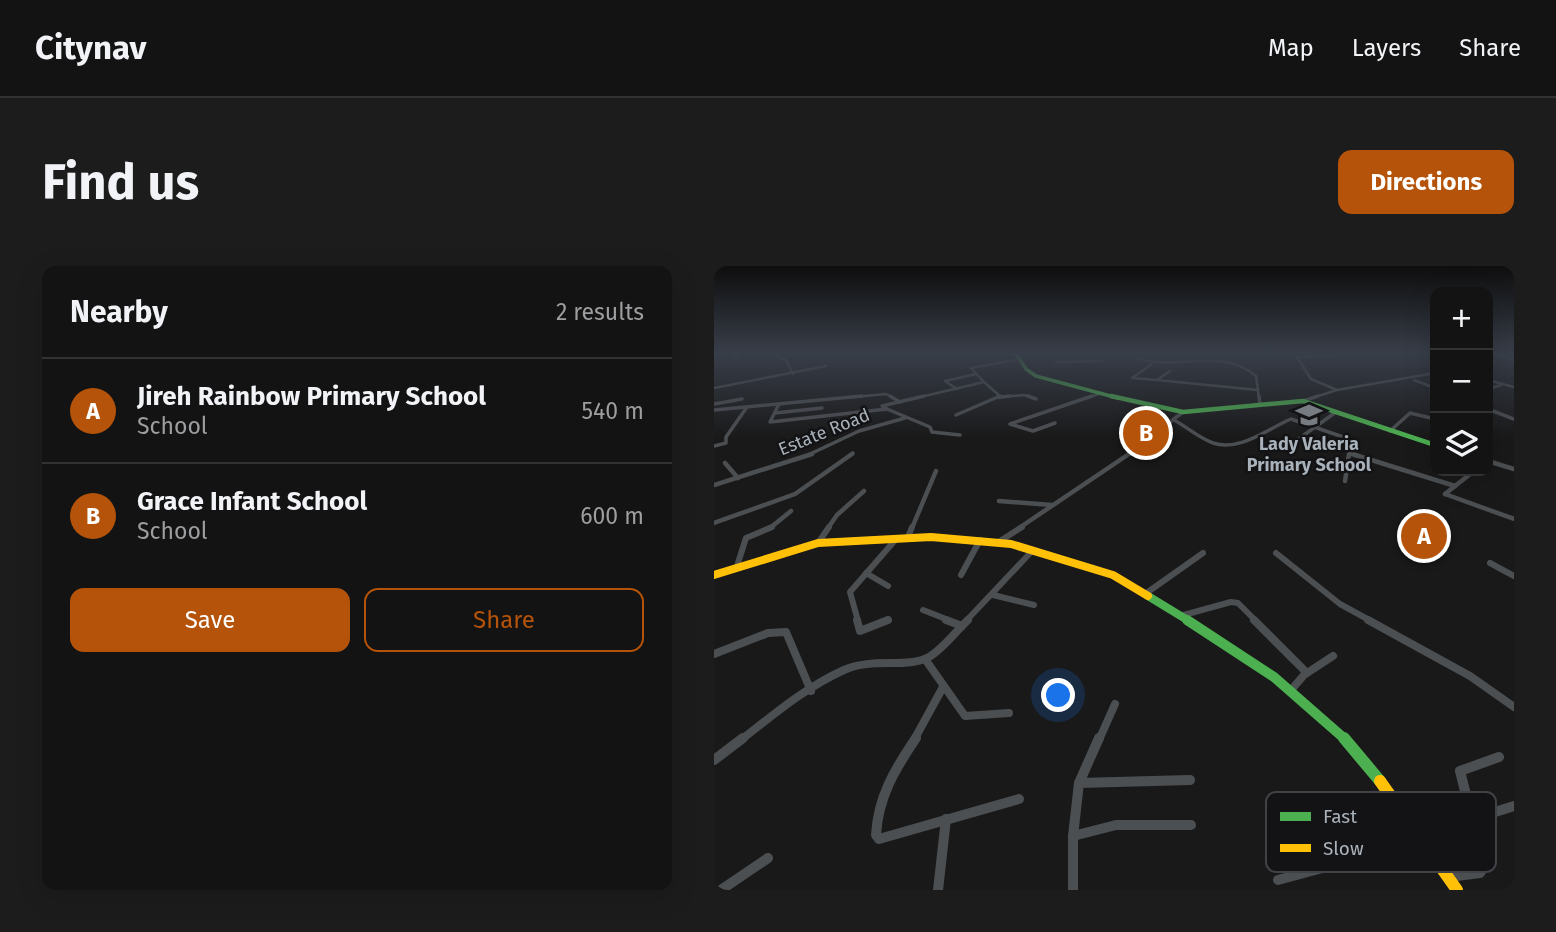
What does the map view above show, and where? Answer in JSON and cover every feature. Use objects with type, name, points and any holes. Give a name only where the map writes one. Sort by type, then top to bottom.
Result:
[{"type":"street","points":[[714,388],[753,381]]},
{"type":"street","points":[[945,381],[957,389]]},
{"type":"street","points":[[1057,381],[1183,412],[1303,401],[1337,390],[1396,381]]},
{"type":"street","points":[[1168,381],[1258,390]]},
{"type":"street","points":[[1256,381],[1260,405]]},
{"type":"street","points":[[1316,381],[1337,390]]},
{"type":"street","points":[[1493,381],[1514,387]]},
{"type":"street","points":[[960,435],[938,435],[932,432],[930,427],[882,406],[984,383],[1001,397]]},
{"type":"street","points":[[1493,387],[1503,384]]},
{"type":"street","points":[[1055,424],[1033,431],[1010,424],[1102,393]]},
{"type":"street","points":[[714,410],[886,394],[900,402]]},
{"type":"street","points":[[956,415],[1001,397],[1024,395],[1036,399]]},
{"type":"street","points":[[1315,398],[1322,406]]},
{"type":"street","points":[[714,404],[742,399]]},
{"type":"street","points":[[1303,401],[1430,443]]},
{"type":"street","points":[[779,404],[769,422],[887,409]]},
{"type":"street","points":[[714,446],[726,443],[726,435],[747,407]]},
{"type":"street","points":[[775,413],[822,408]]},
{"type":"street","points":[[1493,411],[1514,419]]},
{"type":"street","points":[[1000,541],[1183,412]]},
{"type":"street","points":[[1297,440],[1336,412]]},
{"type":"street","points":[[1390,430],[1410,413],[1430,418]]},
{"type":"street","name":"Estate Road","points":[[714,485],[794,461],[859,431],[905,418]]},
{"type":"street","points":[[1174,420],[1208,440],[1224,445],[1273,429],[1289,420],[1350,440],[1345,481]]},
{"type":"street","points":[[714,523],[795,494],[853,453]]},
{"type":"street","points":[[1350,453],[1455,486]]},
{"type":"street","points":[[725,463],[738,478]]},
{"type":"street","points":[[1493,463],[1514,469]]},
{"type":"street","points":[[908,537],[936,471]]},
{"type":"street","points":[[1468,476],[1445,494],[1514,519]]},
{"type":"street","points":[[818,543],[837,515],[864,491]]},
{"type":"street","points":[[999,501],[1054,505]]},
{"type":"street","points":[[737,566],[746,538],[766,532],[790,511]]},
{"type":"street","points":[[714,575],[818,543],[908,537],[1000,541],[1113,575],[1180,615],[1292,689],[1364,759],[1387,792]]},
{"type":"street","points":[[888,620],[858,629],[850,592],[897,538]]},
{"type":"street","points":[[961,575],[980,540]]},
{"type":"street","points":[[714,760],[811,691],[862,663],[925,659],[993,595],[1033,550]]},
{"type":"street","points":[[1145,594],[1203,553]]},
{"type":"street","points":[[1276,553],[1340,604],[1463,673],[1514,707]]},
{"type":"street","points":[[1490,563],[1514,576]]},
{"type":"street","points":[[866,573],[888,586]]},
{"type":"street","points":[[993,595],[1034,605]]},
{"type":"street","points":[[1180,615],[1231,602],[1238,603],[1307,673]]},
{"type":"street","points":[[923,610],[962,626]]},
{"type":"street","points":[[714,654],[768,633],[786,632],[811,691]]},
{"type":"street","points":[[1292,689],[1307,673],[1333,656]]},
{"type":"street","points":[[925,659],[965,716],[1009,713]]},
{"type":"street","points":[[943,687],[936,708],[886,787],[878,813],[876,835],[879,839],[889,838],[1019,799]]},
{"type":"street","points":[[1073,890],[1073,836],[1079,783],[1115,704]]},
{"type":"street","points":[[1466,792],[1460,771],[1499,757]]},
{"type":"street","points":[[1079,783],[1190,780]]},
{"type":"street","points":[[1496,812],[1514,806]]},
{"type":"street","points":[[938,890],[946,819]]},
{"type":"street","points":[[1073,836],[1091,828],[1117,825],[1191,825]]},
{"type":"street","points":[[721,890],[768,858]]},
{"type":"street","points":[[1278,880],[1308,872]]},
{"type":"street","points":[[1444,872],[1457,890]]},
{"type":"street","points":[[1447,877],[1479,872]]},
{"type":"traffic: fast","points":[[1055,381],[1144,405],[1183,412],[1303,401],[1430,443]]},
{"type":"traffic: fast","points":[[1148,596],[1212,635],[1303,700],[1357,751],[1380,781]]},
{"type":"traffic: slow","points":[[714,575],[818,543],[931,537],[1011,544],[1113,575],[1148,596]]},
{"type":"traffic: slow","points":[[1380,781],[1388,792]]},
{"type":"traffic: slow","points":[[1444,872],[1457,890]]},
{"type":"place","name":"Lady Valeria Primary School","points":[[1309,415]]},
{"type":"place","name":"Grace Infant School","points":[[1146,433]]},
{"type":"place","name":"Jireh Rainbow Primary School","points":[[1424,536]]}]
